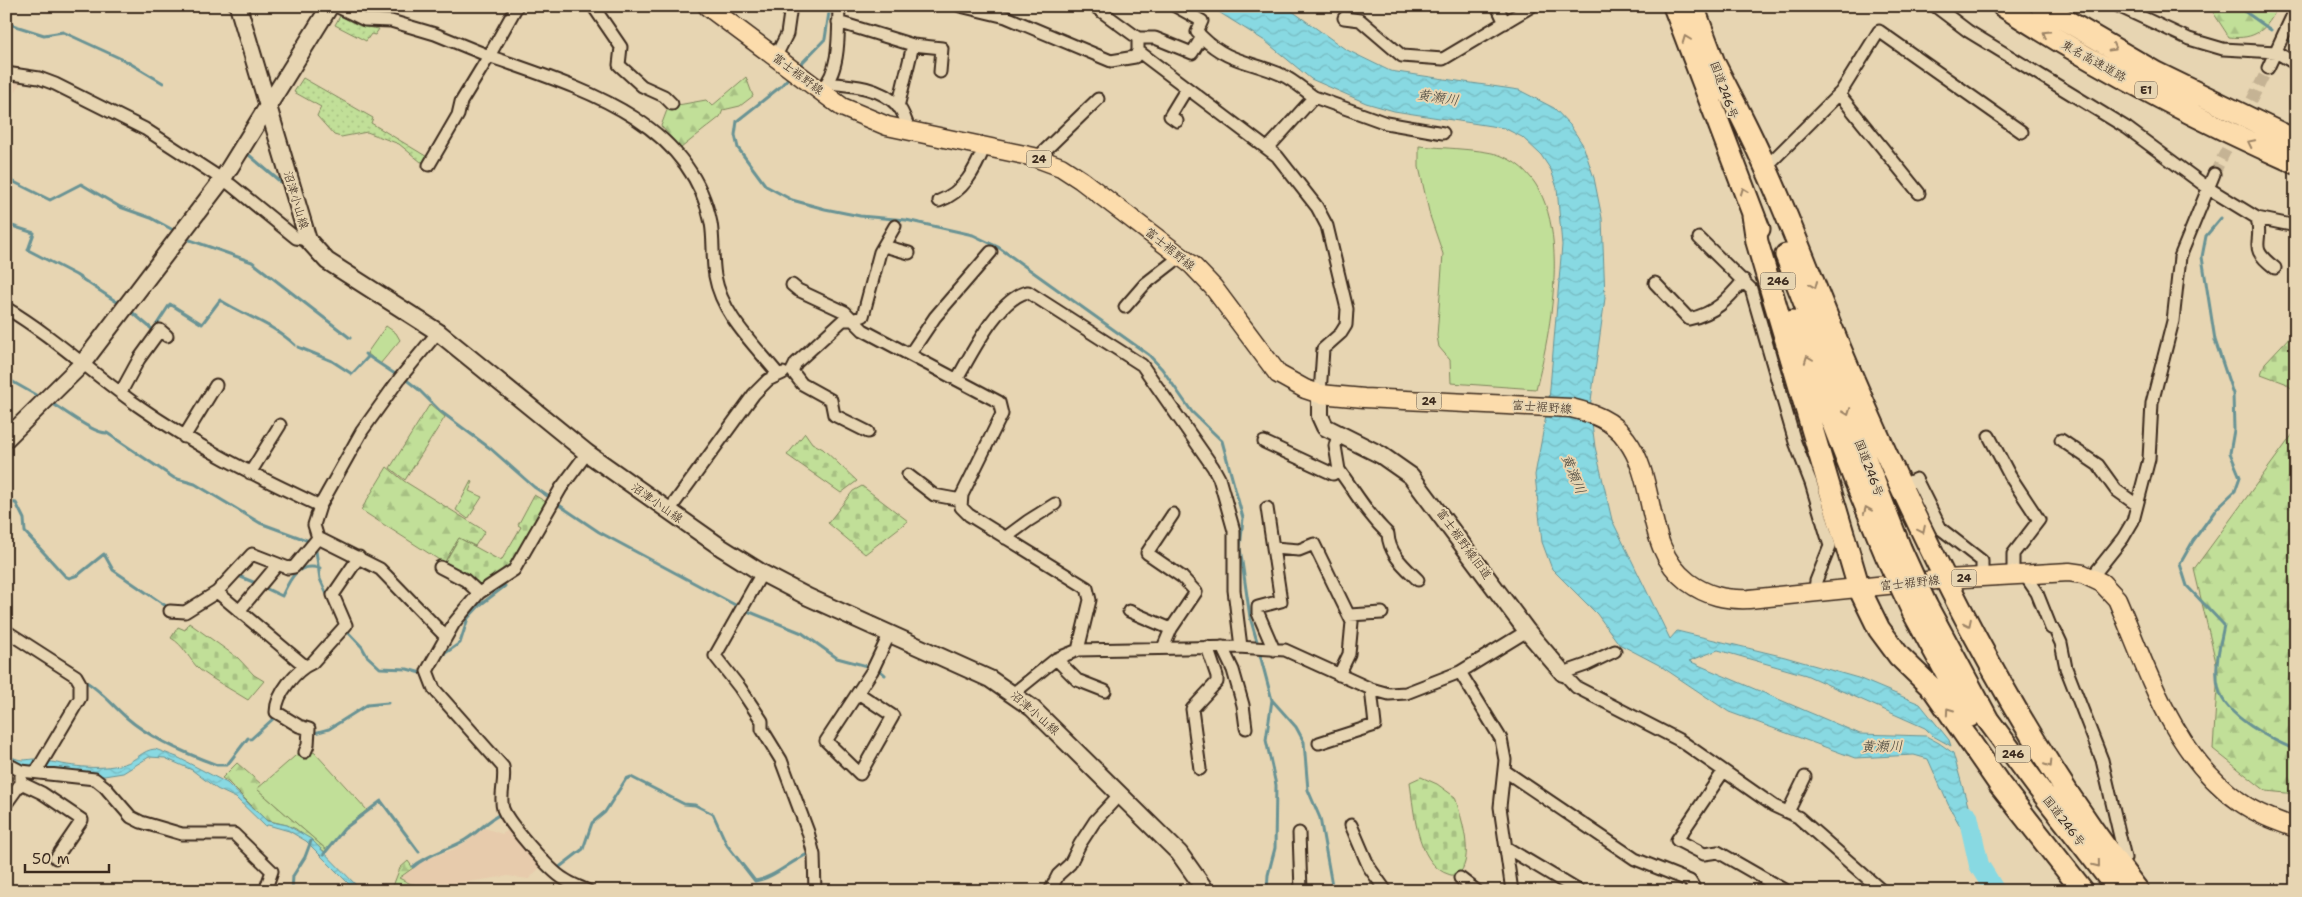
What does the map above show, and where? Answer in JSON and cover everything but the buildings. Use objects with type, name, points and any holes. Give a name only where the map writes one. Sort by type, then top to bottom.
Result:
[{"type":"highway","name":"国道246号","points":[[1674,6],[1854,478],[1893,551],[1920,609],[1943,671],[1977,728],[2027,798],[2100,891]]},
{"type":"highway","name":"国道246号","points":[[1693,6],[1800,292],[1893,551]]},
{"type":"highway","name":"東名高速道路","points":[[2003,6],[2056,40],[2166,101],[2296,163]]},
{"type":"highway","name":"東名高速道路","points":[[2041,6],[2156,73],[2296,141]]},
{"type":"highway","points":[[1715,65],[1750,133],[1900,486],[1976,641],[2016,712],[2059,781],[2138,891]]},
{"type":"highway","points":[[1753,215],[1757,242],[1859,588],[1879,629],[1899,656],[1934,690],[2000,785],[2082,891]]},
{"type":"highway","name":"国道246号","points":[[1920,609],[1988,720],[2119,891]]},
{"type":"main road","name":"沼津小山線","points":[[238,6],[308,240],[327,261],[344,274],[438,332],[587,453],[668,512],[762,573],[808,597],[990,678],[1014,693],[1032,708],[1179,853],[1206,891]]},
{"type":"main road","points":[[9,433],[82,364],[222,180],[269,108],[330,6]]},
{"type":"main road","name":"富士裾野線","points":[[707,6],[776,56],[824,87],[842,107],[860,116],[887,126],[1037,158],[1061,167],[1181,256],[1212,287],[1278,374],[1305,389],[1320,394],[1364,398],[1571,408],[1592,413],[1608,422],[1626,438],[1638,459],[1646,482],[1656,534],[1666,559],[1680,576],[1698,590],[1713,596],[1735,600],[1946,579],[2069,572],[2092,578],[2102,583],[2117,599],[2170,723],[2195,756],[2214,778],[2240,802],[2267,817],[2296,828]]},
{"type":"main road","name":"富士裾野線旧道","points":[[1320,394],[1320,416],[1325,427],[1381,455],[1411,476],[1528,631],[1563,673]]},
{"type":"street","points":[[336,6],[365,20],[391,21],[435,34],[595,95],[648,127],[668,143],[683,160],[698,187],[711,222],[715,276],[730,315],[778,374]]},
{"type":"street","points":[[429,165],[458,115],[461,102],[517,6]]},
{"type":"street","points":[[592,6],[621,47],[619,65],[642,86],[664,96],[672,104]]},
{"type":"street","points":[[776,56],[790,21],[791,6]]},
{"type":"street","points":[[839,6],[837,54],[824,87],[855,85],[886,96],[898,106],[910,131]]},
{"type":"street","points":[[960,6],[1006,17],[1111,62],[1135,57],[1138,50],[1138,38]]},
{"type":"street","points":[[1094,6],[1138,38],[1156,38],[1192,53],[1202,37]]},
{"type":"street","points":[[1175,6],[1202,21],[1197,32],[1214,50],[1246,64],[1282,75],[1314,97],[1386,124],[1443,133]]},
{"type":"street","points":[[1497,6],[1505,23]]},
{"type":"street","points":[[1344,18],[1360,20],[1402,56],[1443,59],[1532,6]]},
{"type":"street","points":[[1934,6],[1968,30],[2127,128],[2208,188],[2257,218],[2296,226]]},
{"type":"street","points":[[2118,6],[2189,39],[2222,49],[2276,52],[2296,64]]},
{"type":"street","points":[[2268,68],[2296,8]]},
{"type":"street","points":[[838,22],[913,45],[942,48],[940,72]]},
{"type":"street","points":[[1764,168],[1840,94],[1879,31],[2022,132]]},
{"type":"street","points":[[898,106],[913,45]]},
{"type":"street","points":[[1138,50],[1268,148],[1277,156],[1318,207],[1327,226],[1347,309],[1346,325],[1342,332],[1323,349],[1320,394]]},
{"type":"street","points":[[6,73],[39,78],[86,99],[152,133],[222,180],[296,238],[308,240]]},
{"type":"street","points":[[1177,121],[1170,116],[1187,88]]},
{"type":"street","points":[[1840,94],[1919,193]]},
{"type":"street","points":[[1268,148],[1314,97]]},
{"type":"street","points":[[1037,158],[1098,99]]},
{"type":"street","points":[[939,201],[957,193],[967,181],[985,146]]},
{"type":"street","points":[[2092,578],[2123,538],[2133,521],[2149,459],[2152,403],[2173,321],[2180,256],[2214,174]]},
{"type":"street","points":[[2257,218],[2260,228],[2257,238],[2260,257],[2275,268]]},
{"type":"street","points":[[792,371],[796,363],[843,320],[853,320],[862,316],[880,252],[895,226]]},
{"type":"street","points":[[1699,238],[1744,280],[1751,289],[1795,442],[1811,482],[1830,546],[1816,581],[1815,592]]},
{"type":"street","points":[[884,246],[909,252]]},
{"type":"street","points":[[910,354],[935,317],[990,252]]},
{"type":"street","points":[[1125,307],[1145,284],[1181,256]]},
{"type":"street","points":[[1655,284],[1689,319],[1722,306],[1744,280]]},
{"type":"street","points":[[792,284],[798,290],[845,312],[863,330],[994,398],[1002,408],[1002,414],[961,500],[961,507],[969,515],[1087,588],[1090,600],[1078,650]]},
{"type":"street","points":[[957,379],[979,342],[1003,309],[1013,298],[1028,292],[1142,365],[1191,434],[1219,478],[1234,531],[1234,590],[1246,647]]},
{"type":"street","points":[[6,308],[26,320],[82,364],[184,437],[250,473],[320,506]]},
{"type":"street","points":[[121,392],[139,359],[160,330],[167,336]]},
{"type":"street","points":[[438,332],[400,378],[362,431],[320,506],[314,525],[318,538],[380,568],[446,636]]},
{"type":"street","points":[[668,512],[754,394],[768,380],[778,374],[792,371]]},
{"type":"street","points":[[792,371],[802,384],[832,400],[834,415],[868,432]]},
{"type":"street","points":[[184,437],[216,385]]},
{"type":"street","points":[[250,473],[280,426]]},
{"type":"street","points":[[1338,435],[1336,446],[1339,470],[1366,507],[1371,518],[1388,534],[1389,546],[1393,553],[1418,580]]},
{"type":"street","points":[[1988,436],[2010,476],[2039,520],[2013,554],[2019,575],[2037,594],[2051,628],[2061,643],[2066,668],[2102,760],[2125,858],[2117,864]]},
{"type":"street","points":[[2061,440],[2098,465],[2116,490],[2137,505]]},
{"type":"street","points":[[1264,442],[1333,474],[1339,470]]},
{"type":"street","points":[[587,453],[561,488],[514,570],[478,593],[454,623],[427,671],[429,680],[434,688],[503,767],[506,778],[503,808],[509,819],[553,872],[564,880],[588,891]]},
{"type":"street","points":[[908,475],[934,495],[961,500]]},
{"type":"street","points":[[1900,486],[1916,479],[1941,529],[1982,561],[1982,577]]},
{"type":"street","points":[[1006,538],[1055,504]]},
{"type":"street","points":[[1266,508],[1274,548],[1281,601],[1258,607],[1261,623],[1271,649]]},
{"type":"street","points":[[1163,648],[1171,629],[1196,592],[1182,577],[1147,553],[1173,514]]},
{"type":"street","points":[[170,611],[185,612],[217,592],[248,551],[293,571],[294,567],[318,538]]},
{"type":"street","points":[[1274,548],[1299,550],[1314,544],[1352,622],[1349,654],[1339,675]]},
{"type":"street","points":[[305,752],[309,729],[298,726],[276,712],[278,697],[305,666],[312,662],[343,629],[333,595],[359,557]]},
{"type":"street","points":[[239,611],[278,564]]},
{"type":"street","points":[[440,568],[465,580],[478,593]]},
{"type":"street","points":[[762,573],[715,656],[740,688],[762,721],[762,729],[781,760],[808,832],[814,855],[815,891]]},
{"type":"street","points":[[217,592],[305,666]]},
{"type":"street","points":[[1129,611],[1171,629]]},
{"type":"street","points":[[1349,615],[1382,613]]},
{"type":"street","points":[[6,631],[76,676],[80,682],[80,698],[36,772]]},
{"type":"street","points":[[1014,693],[1056,659],[1078,650],[1246,647],[1285,650],[1371,689],[1389,694],[1406,693],[1460,672],[1528,631]]},
{"type":"street","points":[[858,693],[892,716],[860,774],[826,740],[879,658],[890,633]]},
{"type":"street","points":[[1200,769],[1192,709],[1216,682],[1217,676],[1207,647]]},
{"type":"street","points":[[1222,647],[1233,670],[1243,705],[1246,728]]},
{"type":"street","points":[[1615,650],[1586,665],[1563,673],[1576,687],[1681,741],[1774,806],[1788,812],[1882,891]]},
{"type":"street","points":[[1056,659],[1078,680],[1105,691]]},
{"type":"street","points":[[1460,672],[1501,739],[1506,760],[1500,807],[1512,891]]},
{"type":"street","points":[[1318,743],[1375,725],[1371,689]]},
{"type":"street","points":[[11,762],[21,777],[82,820],[56,858]]},
{"type":"street","points":[[1505,771],[1635,859],[1690,881],[1693,886],[1691,891]]},
{"type":"street","points":[[6,804],[21,777],[36,772],[95,779],[105,787],[131,816],[141,822],[182,834],[234,834],[272,871],[265,891]]},
{"type":"street","points":[[1724,772],[1677,840],[1704,854],[1718,852],[1786,891]]},
{"type":"street","points":[[1788,812],[1805,777]]},
{"type":"street","points":[[1050,891],[1058,875],[1070,864],[1095,821],[1120,794]]},
{"type":"street","points":[[1351,825],[1369,867],[1386,891]]},
{"type":"street","points":[[1299,833],[1301,891]]},
{"type":"street","points":[[1507,848],[1579,891]]},
{"type":"street","points":[[1460,878],[1477,891]]},
{"type":"shaded area","points":[[6,79],[21,83],[6,106]]},
{"type":"shaded area","points":[[482,827],[502,834],[512,828],[543,864],[529,879],[508,876],[440,886],[410,883],[401,878],[424,860],[452,850],[469,840]]},
{"type":"green space","points":[[2209,6],[2278,6],[2265,27],[2259,32],[2238,38],[2229,37]]},
{"type":"green space","points":[[340,16],[360,26],[379,29],[375,35],[371,34],[366,41],[335,25]]},
{"type":"green space","points":[[746,77],[753,96],[740,106],[723,110],[720,117],[681,148],[661,126],[667,110],[678,105],[706,100],[712,106]]},
{"type":"green space","points":[[303,78],[373,118],[371,123],[429,158],[427,161],[421,162],[399,144],[367,132],[341,137],[334,135],[317,116],[321,107],[294,92]]},
{"type":"green space","points":[[1419,146],[1474,150],[1502,156],[1527,173],[1542,197],[1551,227],[1554,261],[1553,296],[1536,389],[1451,383],[1450,360],[1439,347],[1437,336],[1443,254],[1430,216],[1419,167]]},
{"type":"green space","points":[[386,326],[396,333],[400,340],[380,364],[367,353]]},
{"type":"green space","points":[[2296,330],[2296,392],[2285,383],[2261,374],[2265,363]]},
{"type":"green space","points":[[430,404],[445,417],[405,480],[390,468]]},
{"type":"green space","points":[[2296,430],[2296,794],[2266,791],[2213,749],[2218,671],[2194,569]]},
{"type":"green space","points":[[805,433],[812,443],[823,449],[857,481],[841,493],[787,455]]},
{"type":"green space","points":[[387,467],[404,481],[485,531],[475,546],[459,538],[444,563],[361,510]]},
{"type":"green space","points":[[471,481],[473,482],[469,491],[482,497],[468,519],[456,510]]},
{"type":"green space","points":[[862,486],[908,521],[865,554],[828,523],[853,491]]},
{"type":"green space","points":[[534,495],[548,503],[513,565],[481,586],[453,567],[444,564],[459,538],[501,561],[521,527],[518,525]]},
{"type":"green space","points":[[189,623],[238,658],[254,675],[264,681],[248,700],[200,670],[176,641],[171,638],[178,627],[185,630]]},
{"type":"green space","points":[[302,750],[309,750],[315,753],[367,810],[344,828],[327,850],[257,789]]},
{"type":"green space","points":[[237,763],[261,784],[257,789],[327,850],[325,852],[296,829],[266,820],[222,778]]},
{"type":"green space","points":[[1421,777],[1437,784],[1455,797],[1463,827],[1466,849],[1466,860],[1463,869],[1457,876],[1444,872],[1433,864],[1420,839],[1413,809],[1410,782]]},
{"type":"green space","points":[[408,861],[413,868],[399,878],[411,884],[437,887],[437,891],[391,891],[400,868]]},
{"type":"water","points":[[1209,6],[1285,6],[1345,49],[1390,71],[1519,90],[1554,108],[1570,125],[1583,145],[1594,178],[1602,218],[1605,298],[1590,408],[1595,447],[1612,520],[1670,639],[1677,631],[1785,657],[1858,678],[1920,704],[1949,740],[1951,746],[1933,736],[1925,728],[1806,675],[1718,650],[1689,661],[1860,734],[1926,736],[1939,743],[1953,753],[1978,841],[1969,842],[1948,804],[1928,759],[1914,755],[1855,758],[1729,712],[1659,665],[1619,644],[1597,614],[1552,569],[1542,542],[1535,475],[1549,400],[1562,245],[1557,188],[1551,170],[1541,155],[1522,137],[1504,128],[1394,111],[1366,103],[1311,79],[1265,41]]},
{"type":"water","points":[[155,749],[177,757],[227,783],[267,821],[287,825],[311,839],[362,891],[356,891],[306,841],[289,831],[268,825],[265,826],[236,798],[217,789],[192,770],[165,758],[149,757],[123,773],[104,776],[24,767],[6,761],[6,753],[21,760],[38,759],[73,766],[103,767],[128,763],[146,751]]},
{"type":"waterway","points":[[799,66],[825,39],[830,6]]},
{"type":"waterway","points":[[2237,6],[2271,30]]},
{"type":"waterway","points":[[6,23],[44,35],[63,32],[126,61],[163,83]]},
{"type":"waterway","points":[[2290,41],[2296,44]]},
{"type":"waterway","points":[[791,75],[780,87],[737,121],[735,135],[738,148],[766,186],[792,200],[825,209],[860,216],[906,220],[973,235],[998,247],[1149,355],[1162,369],[1192,412],[1222,441],[1243,518],[1240,548],[1250,617],[1258,645]]},
{"type":"waterway","points":[[249,155],[283,184]]},
{"type":"waterway","points":[[6,178],[50,200],[81,184],[120,207],[151,218],[175,231]]},
{"type":"waterway","points":[[2221,218],[2206,236],[2202,257],[2215,340],[2233,394],[2234,430],[2230,453],[2240,477],[2235,491],[2217,508],[2193,541],[2180,564],[2187,586],[2224,625],[2217,674],[2217,682],[2223,700],[2230,709],[2251,726],[2296,750]]},
{"type":"waterway","points":[[6,224],[34,233],[28,250],[76,275],[120,304]]},
{"type":"waterway","points":[[190,240],[252,262],[350,338]]},
{"type":"waterway","points":[[133,313],[153,330],[170,304],[202,324],[220,300],[278,331],[295,345]]},
{"type":"waterway","points":[[298,347],[332,361],[352,374],[368,357]]},
{"type":"waterway","points":[[365,354],[398,376]]},
{"type":"waterway","points":[[6,378],[41,398]]},
{"type":"waterway","points":[[404,378],[440,411],[491,449],[534,487],[552,499]]},
{"type":"waterway","points":[[51,403],[87,426],[107,433],[174,478],[195,484],[260,523],[309,541],[316,551],[320,579],[328,597]]},
{"type":"waterway","points":[[6,502],[16,503],[24,519],[25,532],[65,576],[69,578],[78,575],[104,554],[113,570],[170,607]]},
{"type":"waterway","points":[[556,503],[599,532],[739,607]]},
{"type":"waterway","points":[[263,587],[282,596],[292,577],[300,570],[312,567],[320,568]]},
{"type":"waterway","points":[[236,575],[258,584]]},
{"type":"waterway","points":[[436,663],[444,654],[460,643],[468,618],[480,605],[505,586]]},
{"type":"waterway","points":[[745,610],[802,633],[837,658],[878,669],[885,675]]},
{"type":"waterway","points":[[345,629],[362,647],[367,656],[380,668],[407,669],[425,674]]},
{"type":"waterway","points":[[1259,651],[1272,700],[1296,727],[1304,742],[1308,790],[1320,818],[1333,891]]},
{"type":"waterway","points":[[83,680],[147,733],[182,751],[217,765],[227,765],[248,738]]},
{"type":"waterway","points":[[1267,891],[1268,875],[1275,848],[1276,785],[1266,740],[1272,700]]},
{"type":"waterway","points":[[311,734],[329,729],[367,705],[388,703]]},
{"type":"waterway","points":[[251,739],[274,718],[279,720]]},
{"type":"waterway","points":[[557,869],[583,849],[592,823],[605,812],[626,779],[631,777],[684,804],[695,805],[713,814],[727,845],[755,881],[776,873],[810,853]]},
{"type":"waterway","points":[[324,854],[344,829],[381,801],[419,852]]},
{"type":"waterway","points":[[413,867],[425,859],[465,840],[503,813]]},
{"type":"waterway","name":"黄瀬川","points":[[1968,816],[1979,865],[1995,891]]},
{"type":"waterway","points":[[292,891],[293,876],[305,857],[311,841]]},
{"type":"tunnel","points":[[2214,174],[2268,68]]}]
